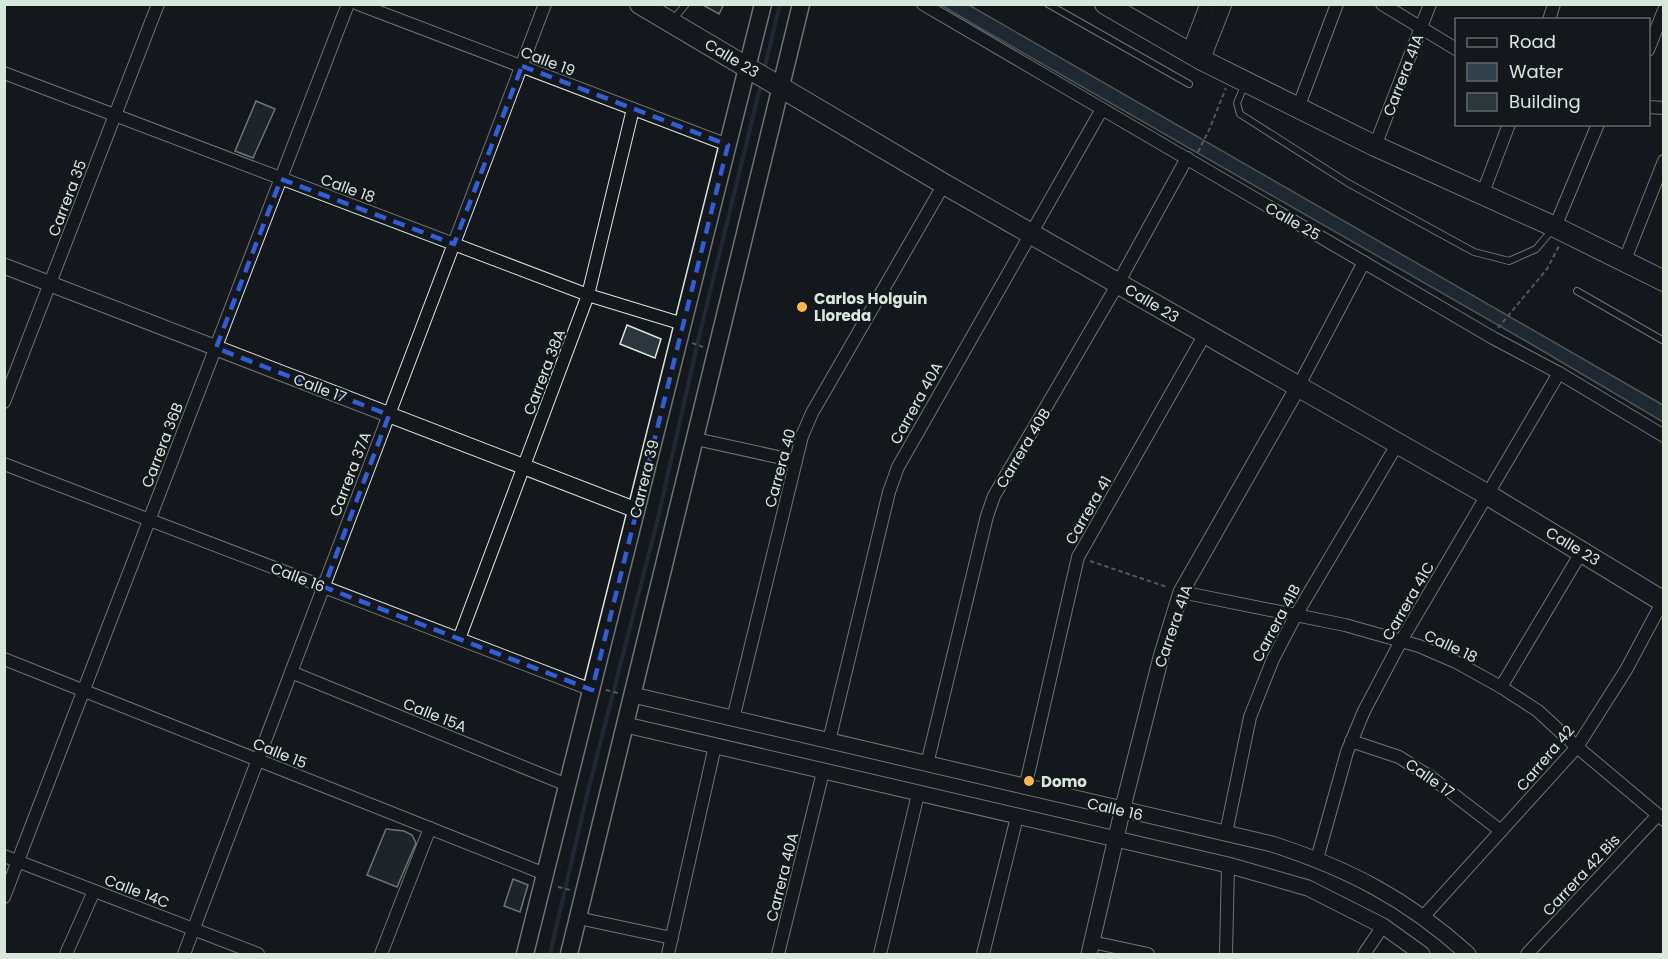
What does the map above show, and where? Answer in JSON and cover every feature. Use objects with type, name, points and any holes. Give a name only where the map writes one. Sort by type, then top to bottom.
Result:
[{"type":"main road","name":"Calle 23","points":[[640,4],[944,184],[1488,495],[1663,601]]},
{"type":"main road","name":"Carrera 39","points":[[525,954],[549,879],[567,785],[596,689],[636,510],[728,145],[753,71],[764,4]]},
{"type":"main road","points":[[569,954],[626,725],[630,696],[696,439],[801,4]]},
{"type":"main road","points":[[1104,4],[1196,57],[1298,108],[1664,281]]},
{"type":"street","name":"Carrera 35","points":[[4,402],[158,4]]},
{"type":"street","name":"Carrera 36B","points":[[4,897],[348,4]]},
{"type":"street","name":"Calle 19","points":[[358,4],[728,145]]},
{"type":"street","name":"Carrera 37A","points":[[184,954],[545,4]]},
{"type":"street","name":"Calle 25","points":[[923,4],[1102,109],[1192,156],[1364,262],[1493,338],[1559,373],[1664,436]]},
{"type":"street","points":[[1196,57],[1208,4]]},
{"type":"street","points":[[1196,57],[1224,4]]},
{"type":"street","points":[[1298,108],[1337,4]]},
{"type":"street","points":[[1382,4],[1455,48]]},
{"type":"street","name":"Carrera 41A","points":[[1375,146],[1430,4]]},
{"type":"street","points":[[1650,45],[1664,10]]},
{"type":"street","name":"Calle 18","points":[[4,72],[588,296],[683,324]]},
{"type":"street","name":"Carrera 38A","points":[[459,639],[588,296],[633,109]]},
{"type":"street","name":"Carrera 40A","points":[[829,741],[889,492],[898,467],[1102,109]]},
{"type":"street","points":[[1482,195],[1508,126]]},
{"type":"street","points":[[1560,230],[1597,126]]},
{"type":"street","name":"Carrera 40B","points":[[927,764],[987,516],[994,496],[1192,156]]},
{"type":"street","points":[[1624,262],[1664,161]]},
{"type":"street","name":"Carrera 40","points":[[733,719],[802,436],[812,413],[944,184]]},
{"type":"street","name":"Carrera 41A","points":[[1091,948],[1122,810],[1161,657],[1181,592],[1298,387],[1364,262]]},
{"type":"street","name":"Calle 17","points":[[4,266],[636,510]]},
{"type":"street","name":"Carrera 41","points":[[1025,788],[1078,557],[1205,334]]},
{"type":"street","name":"Carrera 41C","points":[[1317,859],[1351,741],[1364,711],[1401,641],[1559,373]]},
{"type":"street","points":[[696,439],[796,461]]},
{"type":"street","name":"Carrera 41B","points":[[1226,833],[1250,717],[1273,658],[1296,615],[1398,444]]},
{"type":"street","name":"Calle 16","points":[[4,464],[459,639],[596,689]]},
{"type":"street","points":[[1501,687],[1581,551]]},
{"type":"street","name":"Calle 18","points":[[1181,592],[1345,625],[1419,646],[1456,662],[1538,711],[1661,818]]},
{"type":"street","name":"Carrera 42","points":[[1423,917],[1577,747],[1626,670],[1663,601]]},
{"type":"street","name":"Calle 15","points":[[4,659],[429,828],[549,879]]},
{"type":"street","name":"Calle 15A","points":[[291,672],[567,785]]},
{"type":"street","name":"Calle 16","points":[[630,696],[1272,844],[1317,859],[1389,894],[1423,917],[1468,954]]},
{"type":"street","name":"Calle 16","points":[[626,725],[1228,866],[1308,888],[1383,926],[1422,954]]},
{"type":"street","name":"Calle 17","points":[[1351,741],[1399,757],[1432,778],[1501,831]]},
{"type":"street","points":[[668,954],[715,746]]},
{"type":"street","name":"Carrera 40A","points":[[778,954],[823,772]]},
{"type":"street","points":[[880,954],[918,794]]},
{"type":"street","points":[[983,954],[1017,817]]},
{"type":"street","name":"Carrera 42 Bis","points":[[1527,954],[1661,818]]},
{"type":"street","points":[[381,954],[429,828]]},
{"type":"street","name":"Calle 14C","points":[[4,856],[258,954]]},
{"type":"street","points":[[1227,954],[1228,866]]},
{"type":"street","points":[[66,954],[94,891]]},
{"type":"street","points":[[578,918],[672,938]]},
{"type":"street","points":[[1364,954],[1383,926]]},
{"type":"street","points":[[1091,948],[1148,954]]},
{"type":"lane","points":[[671,23],[686,4]]},
{"type":"lane","points":[[1048,4],[1189,84]]},
{"type":"lane","points":[[1239,78],[1237,103],[1240,114],[1348,183],[1474,252],[1509,261],[1536,249],[1560,230]]},
{"type":"lane","points":[[1577,291],[1664,341]]},
{"type":"path","points":[[1192,156],[1239,78]]},
{"type":"path","points":[[1498,327],[1547,269],[1560,230]]},
{"type":"path","points":[[1078,557],[1181,592]]},
{"type":"path","points":[[596,689],[630,696]]},
{"type":"path","points":[[549,879],[572,890]]},
{"type":"highlighted area","points":[[522,66],[728,145],[592,690],[324,587],[389,415],[216,348],[281,179],[454,244]]},
{"type":"water","points":[[941,5],[969,5],[1663,405],[1663,422],[1531,344]]},
{"type":"building","points":[[701,4],[724,4],[719,14]]},
{"type":"building","points":[[256,101],[275,109],[253,158],[235,151]]},
{"type":"building","points":[[627,325],[661,339],[655,358],[620,344]]},
{"type":"building","points":[[386,829],[404,831],[412,835],[416,843],[397,887],[367,875]]},
{"type":"building","points":[[513,879],[528,885],[520,912],[504,906]]},
{"type":"waterway","points":[[764,70],[780,4]]},
{"type":"waterway","points":[[550,954],[587,795],[658,518],[699,337],[761,84]]},
{"type":"place","name":"Carlos Holguin Lloreda","points":[[802,307]]},
{"type":"place","name":"Domo","points":[[1029,781]]}]
